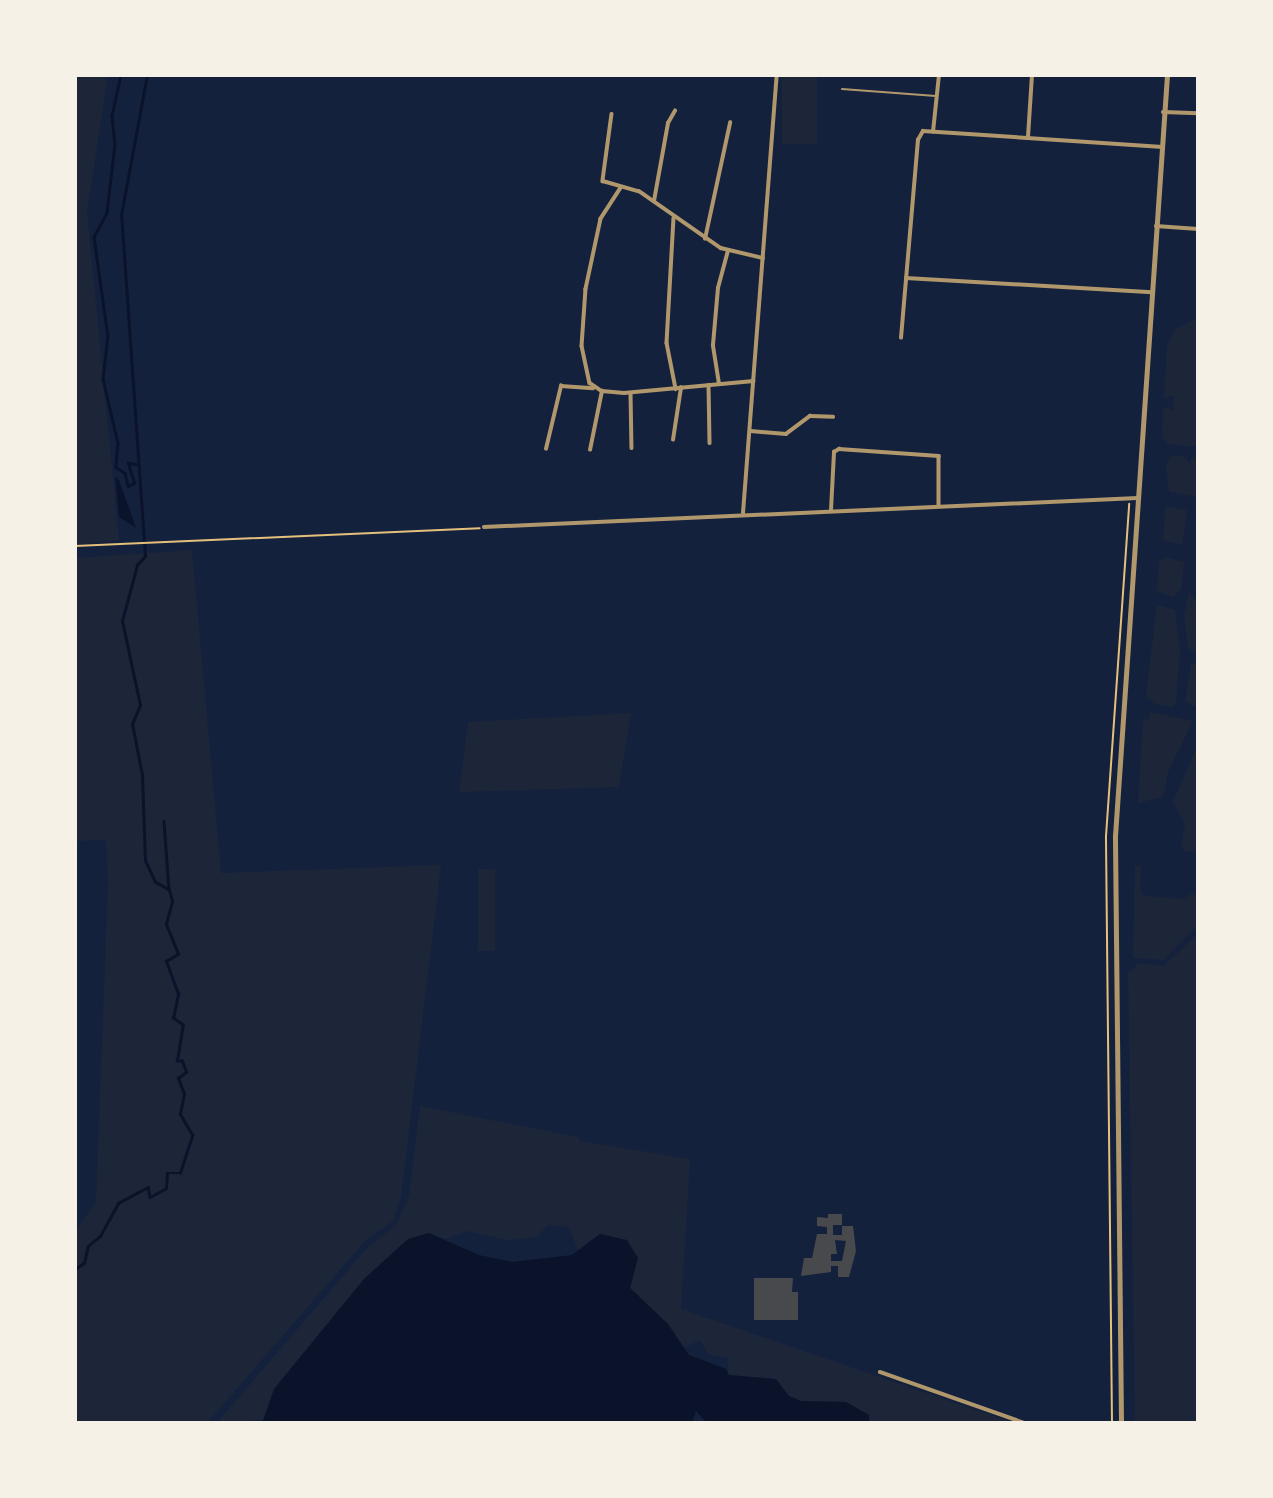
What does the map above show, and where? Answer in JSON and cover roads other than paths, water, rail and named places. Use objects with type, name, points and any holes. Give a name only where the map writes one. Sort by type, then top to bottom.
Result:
[{"type":"street","points":[[743,514],[777,75]]},
{"type":"street","points":[[933,132],[939,75]]},
{"type":"street","points":[[1028,137],[1032,75]]},
{"type":"street","points":[[1121,1423],[1115,836],[1167,75]]},
{"type":"street","points":[[654,201],[668,123],[675,111]]},
{"type":"street","points":[[1163,113],[1198,113]]},
{"type":"street","points":[[612,114],[603,181],[639,191],[705,239],[728,251],[763,258]]},
{"type":"street","points":[[705,239],[730,123]]},
{"type":"street","points":[[901,338],[918,140],[923,131],[1163,148]]},
{"type":"street","points":[[595,388],[583,358],[586,289],[601,219],[621,188]]},
{"type":"street","points":[[673,440],[679,389],[667,342],[674,218]]},
{"type":"street","points":[[1156,226],[1198,229]]},
{"type":"street","points":[[719,384],[713,345],[718,288],[728,251]]},
{"type":"street","points":[[906,278],[1152,292]]},
{"type":"street","points":[[546,449],[561,386],[631,393],[753,381]]},
{"type":"street","points":[[709,385],[713,408],[710,443]]},
{"type":"street","points":[[590,450],[602,391]]},
{"type":"street","points":[[631,393],[632,448]]},
{"type":"street","points":[[751,431],[786,434],[810,416],[833,417]]},
{"type":"street","points":[[831,510],[834,452],[839,449],[939,456],[939,505]]},
{"type":"street","points":[[484,527],[1137,498]]},
{"type":"street","points":[[880,1372],[1025,1423]]},
{"type":"lane","points":[[842,89],[937,96]]},
{"type":"waterway","points":[[121,75],[112,116],[115,144],[107,213],[94,237],[108,336],[103,379],[118,443],[116,467],[125,473],[128,486],[134,483],[128,463],[136,464]]},
{"type":"waterway","points":[[75,1269],[84,1263],[88,1246],[100,1236],[118,1203],[148,1187],[150,1197],[166,1188],[167,1173],[180,1173],[192,1135],[180,1114],[184,1094],[178,1078],[186,1072],[182,1061],[177,1061],[183,1025],[173,1018],[178,994],[166,961],[178,954],[166,924],[172,901],[169,890],[155,882],[145,861],[142,775],[132,724],[140,705],[122,621],[137,565],[145,556],[121,215],[147,75]]},
{"type":"waterway","points":[[164,821],[169,890]]}]
